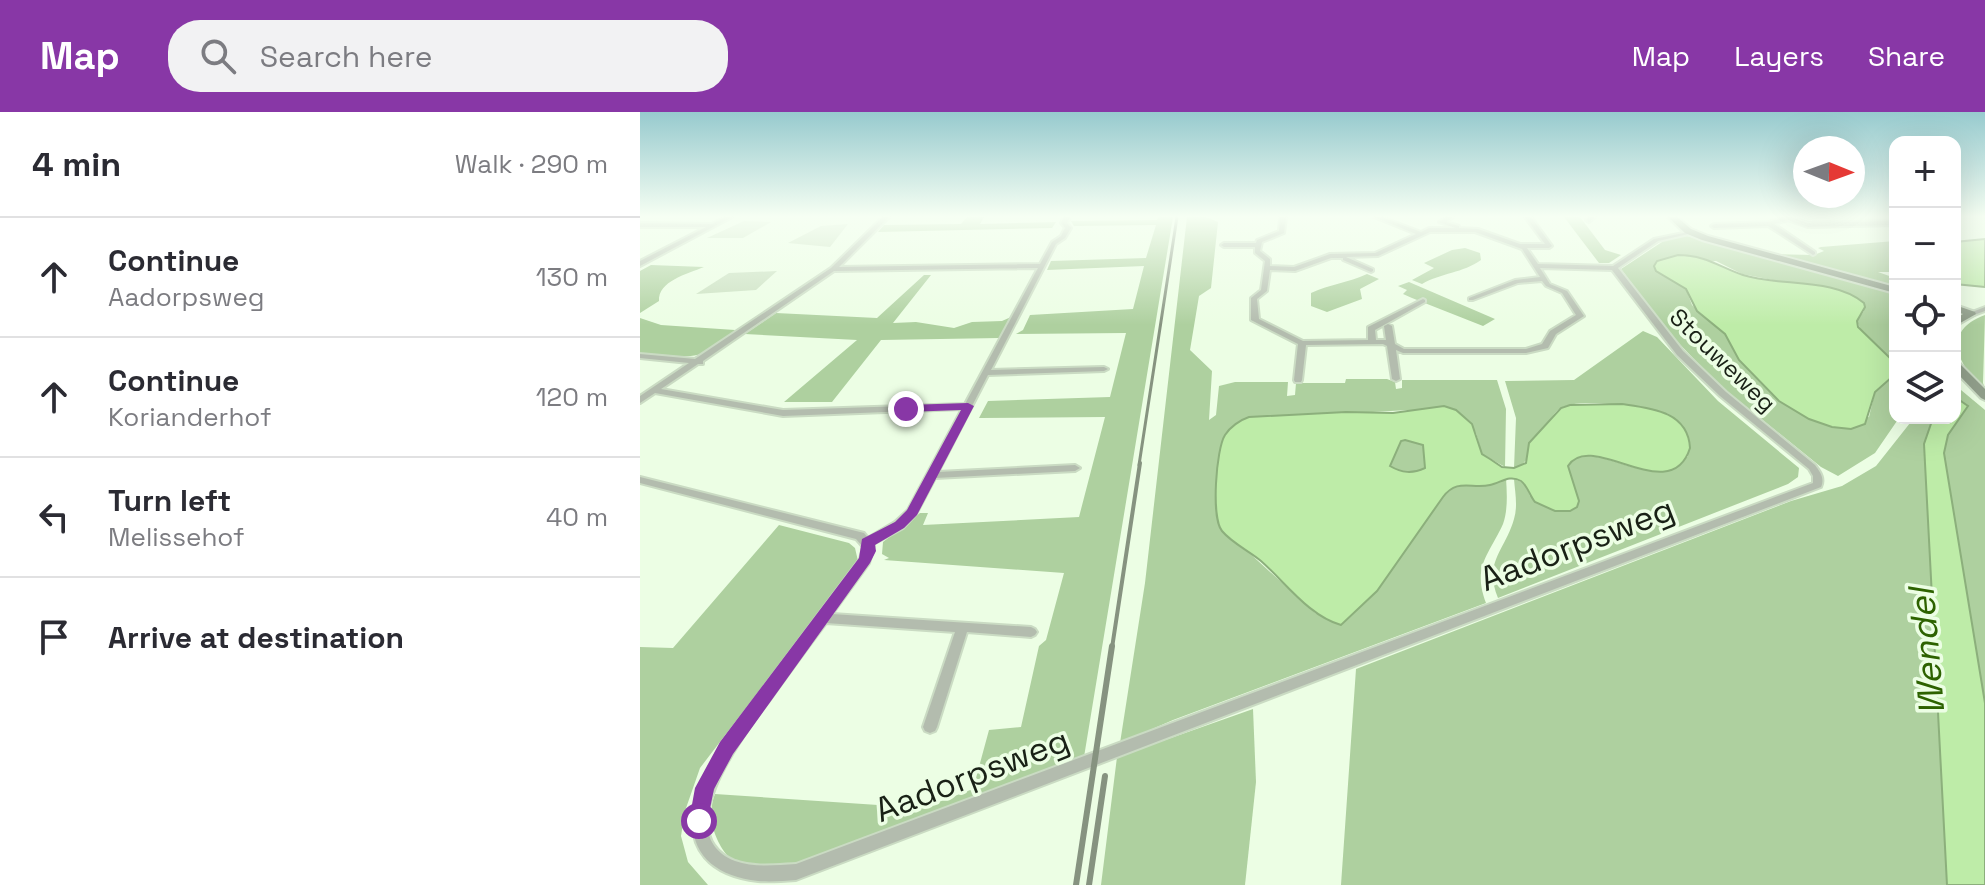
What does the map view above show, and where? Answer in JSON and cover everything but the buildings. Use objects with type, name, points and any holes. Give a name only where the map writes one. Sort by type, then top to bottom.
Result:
[{"type":"main road","points":[[1765,253],[1889,288]]},
{"type":"main road","points":[[1961,310],[1971,314]]},
{"type":"main road","points":[[1961,320],[1971,314]]},
{"type":"main road","points":[[1961,371],[1985,396]]},
{"type":"street","points":[[640,264],[660,253]]},
{"type":"street","points":[[640,400],[833,269],[849,253]]},
{"type":"street","points":[[640,480],[854,534],[867,543],[907,518],[1048,253]]},
{"type":"street","points":[[1258,253],[1268,260],[1264,291],[1254,298],[1255,320],[1302,343],[1372,342],[1403,351],[1526,351],[1545,346],[1553,333],[1580,316],[1565,292],[1548,285],[1527,253]]},
{"type":"street","points":[[1267,268],[1295,269],[1330,256],[1380,253]]},
{"type":"street","points":[[1536,266],[1614,268],[1636,253]]},
{"type":"street","points":[[1341,256],[1371,270]]},
{"type":"street","points":[[833,269],[1041,266]]},
{"type":"street","name":"Stouweweg","points":[[1614,268],[1680,353],[1723,394],[1812,467],[1818,476],[1818,485]]},
{"type":"street","points":[[1471,299],[1516,281],[1544,279]]},
{"type":"street","points":[[1372,342],[1371,329],[1423,301]]},
{"type":"street","points":[[1971,314],[1985,309]]},
{"type":"street","points":[[1388,326],[1396,379]]},
{"type":"street","points":[[1298,380],[1302,343]]},
{"type":"street","points":[[640,356],[700,362]]},
{"type":"street","points":[[985,373],[1104,369]]},
{"type":"street","points":[[656,391],[783,413],[968,406]]},
{"type":"street","points":[[932,475],[1075,468]]},
{"type":"street","name":"Aadorpsweg","points":[[867,543],[869,551],[865,560],[727,748],[705,788],[699,821],[702,839],[713,856],[738,871],[774,875],[820,865],[1818,485]]},
{"type":"street","points":[[823,618],[1031,632]]},
{"type":"street","points":[[930,727],[963,627]]},
{"type":"shaded area","points":[[1147,253],[1167,253],[1084,757],[823,861],[771,868],[736,863],[724,851],[714,831],[712,803],[715,794],[923,808],[973,789],[989,730],[1021,727],[1039,646],[1046,640],[1064,573],[884,560],[889,558],[882,554],[883,542],[920,513],[928,513],[923,525],[1079,517],[1105,417],[979,418],[988,401],[1110,397],[1126,333],[1016,334],[1023,330],[1030,315],[1133,309],[1144,266],[1047,270],[1051,261],[1146,258]]},
{"type":"shaded area","points":[[1183,253],[1215,253],[1211,288],[1199,296],[1190,350],[1212,371],[1209,420],[1216,415],[1219,386],[1235,382],[1288,382],[1287,396],[1295,395],[1296,383],[1345,383],[1346,379],[1387,379],[1395,382],[1396,389],[1402,388],[1402,380],[1497,380],[1506,409],[1505,467],[1482,454],[1476,433],[1468,420],[1458,415],[1409,410],[1243,419],[1223,438],[1217,490],[1245,549],[1315,613],[1341,625],[1377,591],[1448,489],[1465,484],[1492,485],[1506,478],[1506,513],[1482,570],[1482,590],[1486,603],[1173,720],[1120,743],[1145,583]]},
{"type":"shaded area","points":[[1445,253],[1480,253],[1481,260],[1422,284],[1412,280],[1434,268],[1424,263]]},
{"type":"shaded area","points":[[1591,253],[1621,255],[1609,263],[1599,263]]},
{"type":"shaded area","points":[[1645,253],[1750,253],[1889,290],[1889,424],[1895,424],[1875,453],[1838,476],[1821,467],[1718,384],[1668,332],[1621,269]],"holes":[[[1716,261],[1742,274],[1853,296],[1864,311],[1857,321],[1861,331],[1878,346],[1875,392],[1869,417],[1832,427],[1809,419],[1779,401],[1739,360],[1725,334],[1692,305],[1686,289],[1656,271]]]},
{"type":"shaded area","points":[[1889,253],[1889,272],[1878,272],[1889,276],[1889,286],[1772,254]]},
{"type":"shaded area","points":[[1961,253],[1985,253],[1985,287],[1961,285]]},
{"type":"shaded area","points":[[1678,255],[1704,259],[1758,279],[1837,289],[1864,303],[1857,321],[1858,327],[1889,357],[1889,380],[1875,392],[1865,424],[1851,429],[1832,427],[1809,419],[1779,401],[1739,360],[1725,334],[1697,311],[1686,289],[1656,271],[1654,266],[1657,261]]},
{"type":"shaded area","points":[[651,265],[704,267],[668,283],[659,301],[640,313],[640,271]]},
{"type":"shaded area","points":[[1367,274],[1379,279],[1360,289],[1362,299],[1327,312],[1311,306],[1311,293]]},
{"type":"shaded area","points":[[924,275],[931,275],[893,323],[916,322],[954,328],[972,322],[1002,321],[1011,317],[999,338],[881,340],[832,402],[784,402],[857,340],[745,334],[776,313],[877,318]]},
{"type":"shaded area","points":[[1409,282],[1495,319],[1483,326],[1412,298],[1403,294],[1407,290],[1398,286]]},
{"type":"shaded area","points":[[1985,315],[1985,389],[1961,359],[1961,332],[1971,322]]},
{"type":"shaded area","points":[[640,318],[661,325],[735,330],[726,341],[704,353],[680,357],[654,355],[640,353]]},
{"type":"shaded area","points":[[1643,331],[1657,337],[1718,401],[1799,468],[1798,477],[1788,484],[1498,598],[1494,586],[1494,566],[1515,514],[1514,479],[1524,483],[1530,496],[1579,501],[1568,466],[1578,458],[1591,456],[1658,471],[1674,467],[1688,456],[1669,414],[1612,404],[1580,403],[1558,410],[1526,460],[1514,468],[1516,418],[1505,381],[1574,380]]},
{"type":"shaded area","points":[[1961,390],[1985,410],[1985,703],[1944,453],[1948,435],[1956,424],[1961,424],[1961,416],[1968,406],[1961,401]]},
{"type":"shaded area","points":[[1961,401],[1968,406],[1961,416]]},
{"type":"shaded area","points":[[1622,404],[1655,410],[1675,419],[1682,426],[1690,448],[1680,465],[1666,471],[1649,471],[1594,456],[1579,457],[1568,466],[1579,501],[1577,507],[1570,511],[1555,511],[1535,502],[1525,485],[1517,479],[1483,486],[1459,486],[1448,491],[1377,591],[1341,625],[1308,607],[1261,561],[1226,535],[1219,524],[1216,483],[1222,443],[1230,429],[1249,417],[1393,413],[1444,406],[1456,410],[1472,424],[1482,454],[1502,467],[1514,468],[1526,463],[1529,443],[1561,408],[1570,405]],"holes":[[[1401,441],[1423,445],[1425,468],[1407,472],[1390,466]]]},
{"type":"shaded area","points":[[1909,424],[1931,424],[1924,445],[1947,885],[1341,885],[1356,669],[1791,501],[1842,486],[1876,466]]},
{"type":"shaded area","points":[[1931,424],[1956,424],[1948,435],[1944,453],[1985,703],[1985,885],[1947,885],[1924,444]]},
{"type":"shaded area","points":[[1412,440],[1423,445],[1425,468],[1407,472],[1390,466],[1401,441]]},
{"type":"shaded area","points":[[779,525],[849,543],[855,548],[858,561],[700,768],[685,811],[681,836],[688,862],[708,885],[640,885],[640,647],[673,648]]},
{"type":"shaded area","points":[[1253,709],[1256,782],[1245,885],[1101,885],[1117,757]]},
{"type":"railway","points":[[1139,465],[1171,253]]},
{"type":"railway","points":[[1112,648],[1140,463]]},
{"type":"railway","points":[[1076,885],[1112,646]]},
{"type":"railway","points":[[1089,885],[1105,776]]},
{"type":"route","points":[[699,821],[705,788],[727,748],[865,560],[869,551],[867,543],[899,525],[912,512],[968,406],[906,409]]},
{"type":"water label","name":"Wendel","points":[[1927,652]]}]
